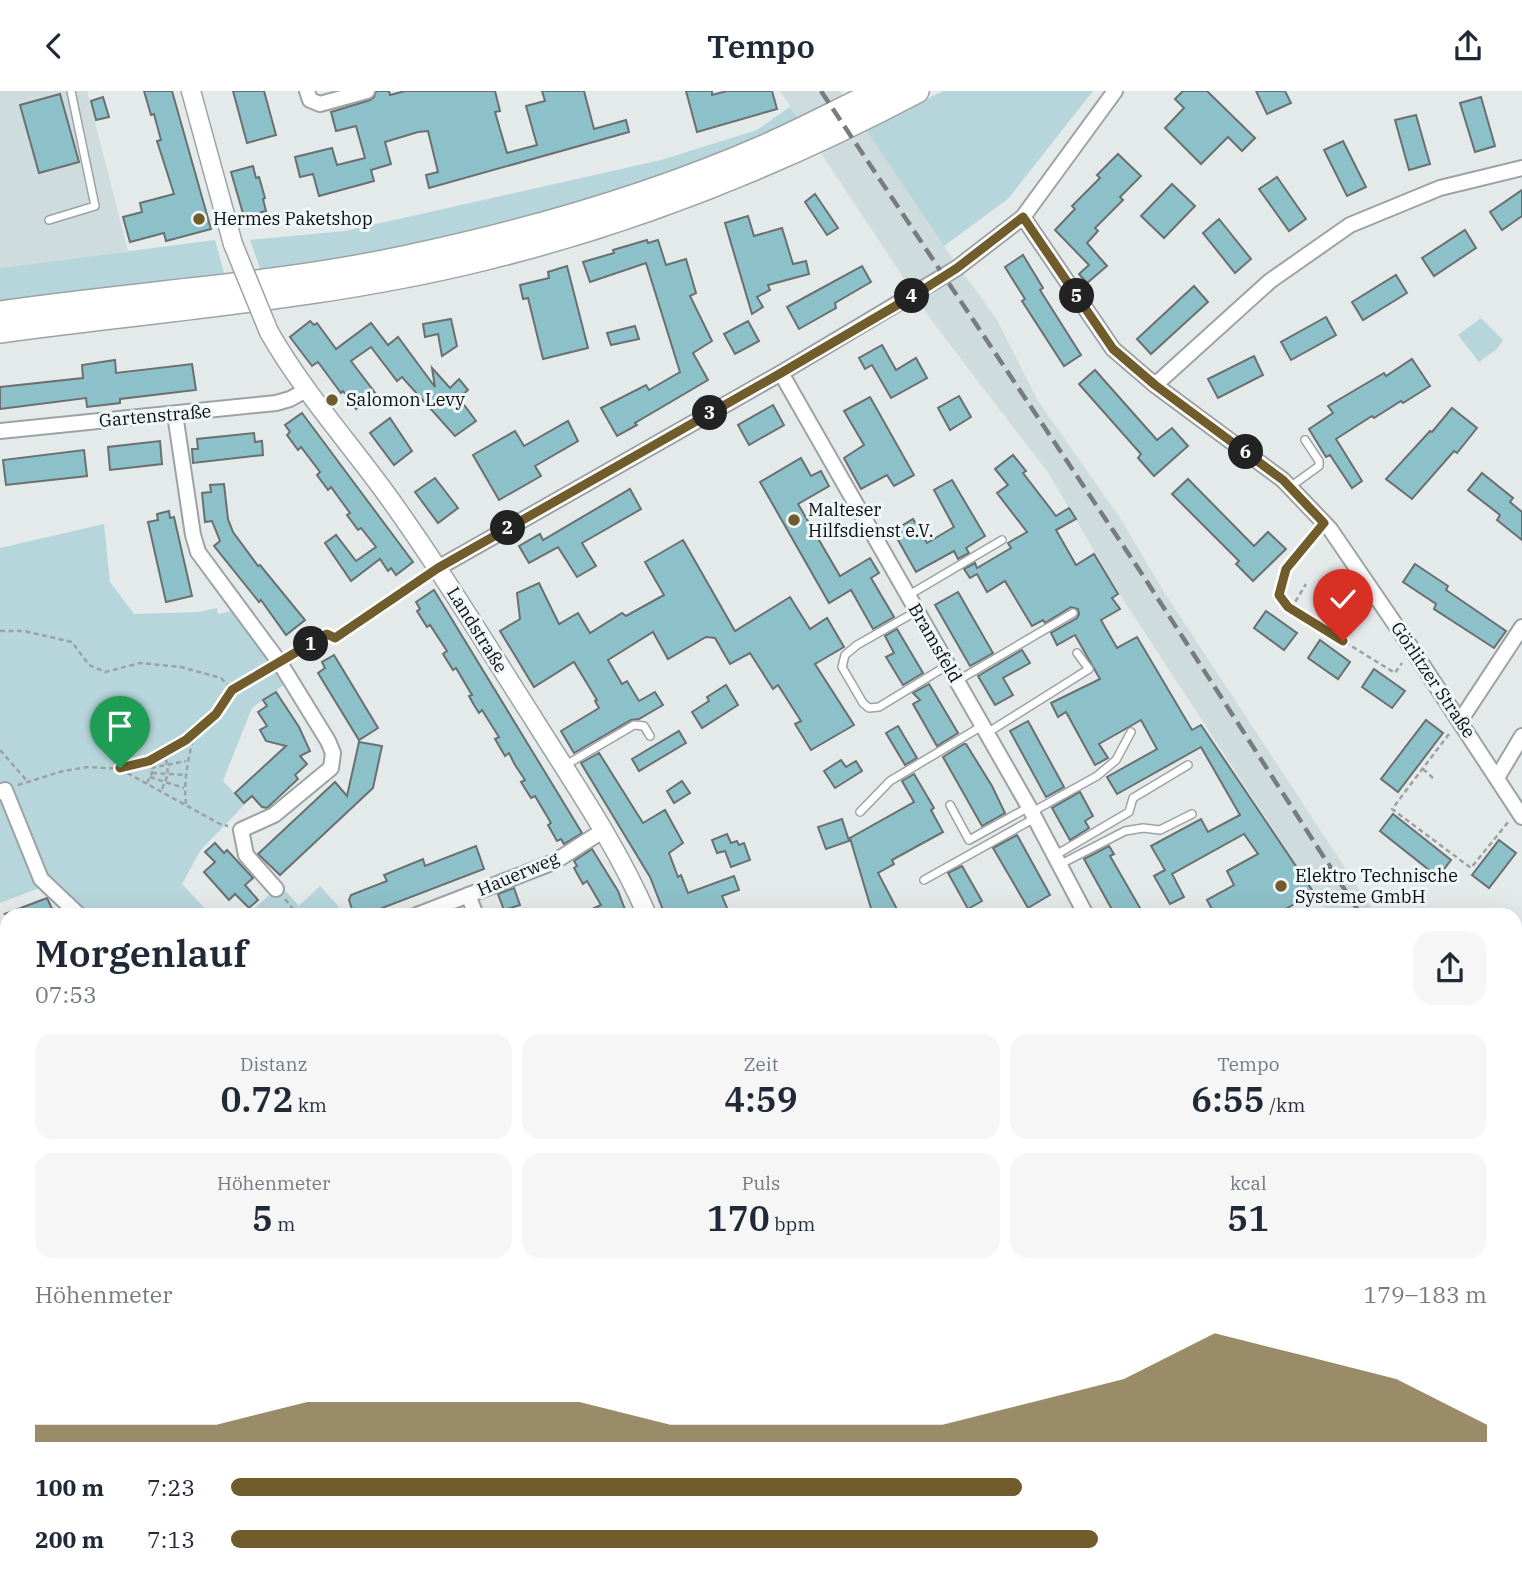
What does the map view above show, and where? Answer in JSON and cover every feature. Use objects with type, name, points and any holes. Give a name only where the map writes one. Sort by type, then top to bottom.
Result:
[{"type":"highway","points":[[0,313],[278,279],[406,258],[480,241],[623,200],[717,165],[765,146],[880,91]]},
{"type":"highway","points":[[0,331],[332,289],[481,260],[554,241],[626,219],[772,162],[916,91]]},
{"type":"street","name":"Landstraße","points":[[191,91],[233,244],[269,332],[293,372],[387,495],[438,568],[604,830],[644,908]]},
{"type":"street","points":[[307,91],[310,100],[320,104],[367,91]]},
{"type":"street","points":[[438,568],[781,373],[957,268],[1023,217],[1115,91]]},
{"type":"street","points":[[1155,385],[1270,281],[1350,225],[1440,188],[1522,168]]},
{"type":"street","name":"Görlitzer Straße","points":[[1023,217],[1113,349],[1155,385],[1290,487],[1324,523],[1412,649],[1520,813]]},
{"type":"street","name":"Bramsfeld","points":[[781,373],[1032,813],[1082,908]]},
{"type":"street","name":"Gartenstraße","points":[[0,431],[276,403],[308,389]]},
{"type":"street","points":[[175,414],[193,535],[198,552],[280,663],[333,753],[331,768],[274,815],[242,830],[246,855],[276,889]]},
{"type":"street","points":[[1460,721],[1522,627]]},
{"type":"street","points":[[1497,778],[1522,736]]},
{"type":"street","points":[[0,792],[5,790],[41,879],[72,908]]},
{"type":"street","name":"Hauerweg","points":[[435,908],[554,862],[604,830]]},
{"type":"street","name":"Hauerweg","points":[[468,895],[473,908]]},
{"type":"lane","points":[[49,220],[95,206],[71,91]]},
{"type":"lane","points":[[1290,487],[1319,466],[1319,461],[1305,440]]},
{"type":"lane","points":[[908,596],[1002,540]]},
{"type":"lane","points":[[917,611],[857,645],[845,655],[842,667],[863,703],[869,708],[880,707],[948,666]]},
{"type":"lane","points":[[957,681],[1073,613]]},
{"type":"lane","points":[[860,812],[890,781],[1089,669],[1077,653]]},
{"type":"lane","points":[[564,766],[634,725],[644,726],[650,736]]},
{"type":"lane","points":[[924,880],[1097,776],[1116,760],[1131,731]]},
{"type":"lane","points":[[1056,861],[1129,812],[1133,799],[1188,765]]},
{"type":"lane","points":[[950,804],[969,840],[1032,813]]},
{"type":"lane","points":[[1056,861],[1125,831],[1143,828],[1160,830],[1192,814]]},
{"type":"path","points":[[1324,523],[1286,569],[1279,595],[1291,608],[1395,673],[1412,649]]},
{"type":"path","points":[[0,750],[28,782],[63,771],[89,767],[120,768],[149,761],[216,714],[232,690],[327,634],[335,638],[438,568]]},
{"type":"path","points":[[1291,608],[1306,584]]},
{"type":"path","points":[[0,631],[24,631],[72,642],[89,665],[105,672],[140,663],[181,667],[221,678],[232,690]]},
{"type":"path","points":[[1460,721],[1392,809],[1471,868],[1520,813]]},
{"type":"path","points":[[187,804],[187,761],[195,731]]},
{"type":"path","points":[[162,790],[168,774],[165,752]]},
{"type":"path","points":[[147,783],[151,775],[149,761]]},
{"type":"path","points":[[151,768],[187,761]]},
{"type":"path","points":[[120,768],[220,824]]},
{"type":"path","points":[[1423,769],[1433,778]]},
{"type":"path","points":[[151,775],[186,775]]},
{"type":"path","points":[[151,775],[185,789]]},
{"type":"path","points":[[276,889],[292,908]]},
{"type":"shaded area","points":[[0,91],[87,91],[128,251],[0,268]]},
{"type":"shaded area","points":[[780,91],[840,91],[997,320],[1038,401],[1122,521],[1164,592],[1371,908],[1324,908],[1119,593],[1049,474],[932,321]]},
{"type":"shaded area","points":[[943,91],[1093,91],[1008,199],[944,246],[866,130]]},
{"type":"shaded area","points":[[790,107],[797,117],[768,133],[695,163],[531,217],[387,251],[261,271],[250,240],[345,231],[661,160],[757,130]]},
{"type":"shaded area","points":[[215,240],[225,276],[142,283],[0,302],[0,268]]},
{"type":"shaded area","points":[[1481,318],[1503,340],[1497,349],[1479,362],[1458,335]]},
{"type":"shaded area","points":[[104,524],[110,582],[134,614],[198,612],[217,608],[218,614],[232,611],[285,684],[252,708],[223,781],[245,804],[200,851],[182,884],[204,908],[83,908],[54,879],[42,887],[0,903],[0,548]]},
{"type":"shaded area","points":[[280,885],[299,906],[320,886],[339,908],[255,908]]},
{"type":"building","points":[[144,91],[172,91],[211,229],[166,241],[164,233],[130,242],[123,217],[142,212],[140,203],[174,194],[157,141],[161,140],[154,114],[151,115]]},
{"type":"building","points":[[233,91],[264,91],[276,135],[247,143]]},
{"type":"building","points":[[376,91],[389,91],[390,95],[405,91],[495,91],[500,111],[495,112],[507,153],[537,145],[526,106],[545,101],[542,91],[584,91],[594,129],[626,120],[629,132],[429,188],[426,175],[438,172],[428,131],[418,132],[385,142],[391,164],[371,170],[374,181],[319,196],[313,174],[300,177],[295,157],[332,148],[337,165],[365,158],[356,126],[336,131],[331,112],[370,100]]},
{"type":"building","points":[[686,91],[712,91],[712,95],[727,91],[772,91],[777,109],[697,132]]},
{"type":"building","points":[[1183,91],[1207,91],[1255,138],[1242,151],[1228,137],[1201,164],[1165,128],[1184,108],[1175,99]]},
{"type":"building","points":[[1256,91],[1285,91],[1291,103],[1267,114]]},
{"type":"building","points":[[60,94],[79,162],[39,173],[20,105]]},
{"type":"building","points":[[103,97],[109,117],[96,120],[91,101]]},
{"type":"building","points":[[1481,97],[1495,146],[1475,152],[1460,103]]},
{"type":"building","points":[[1416,115],[1430,164],[1409,170],[1395,120]]},
{"type":"building","points":[[1343,141],[1366,187],[1347,196],[1324,150]]},
{"type":"building","points":[[1118,154],[1141,176],[1120,197],[1123,200],[1095,228],[1098,231],[1087,243],[1107,266],[1087,283],[1079,274],[1089,265],[1055,230],[1075,209],[1072,206],[1100,178],[1097,175]]},
{"type":"building","points":[[253,166],[256,178],[259,177],[266,211],[244,217],[231,172]]},
{"type":"building","points":[[1277,177],[1306,219],[1289,231],[1259,189]]},
{"type":"building","points":[[1172,184],[1195,206],[1164,238],[1141,216]]},
{"type":"building","points":[[1522,190],[1522,216],[1502,230],[1490,212]]},
{"type":"building","points":[[815,194],[838,228],[827,235],[805,202]]},
{"type":"building","points":[[748,216],[754,236],[782,228],[793,264],[806,261],[809,274],[768,285],[770,290],[757,297],[763,307],[752,314],[725,223]]},
{"type":"building","points":[[1219,219],[1251,259],[1235,273],[1203,233]]},
{"type":"building","points":[[1465,230],[1476,248],[1434,276],[1422,258]]},
{"type":"building","points":[[647,240],[648,243],[658,240],[666,265],[686,259],[696,293],[690,296],[712,341],[693,353],[708,380],[617,436],[601,408],[646,385],[649,390],[680,372],[646,263],[590,282],[583,262]]},
{"type":"building","points":[[1023,255],[1043,288],[1040,290],[1081,355],[1064,366],[1022,301],[1025,299],[1005,267]]},
{"type":"building","points":[[567,266],[588,348],[543,359],[528,298],[523,299],[520,285],[549,278],[548,272]]},
{"type":"building","points":[[862,266],[871,282],[835,303],[836,308],[799,329],[787,307]]},
{"type":"building","points":[[1396,275],[1407,293],[1363,320],[1352,302]]},
{"type":"building","points":[[1194,286],[1208,302],[1151,354],[1137,339]]},
{"type":"building","points":[[1326,317],[1336,335],[1291,360],[1281,342]]},
{"type":"building","points":[[451,319],[457,346],[442,356],[438,334],[425,337],[423,324]]},
{"type":"building","points":[[310,321],[314,325],[317,323],[336,349],[371,323],[388,345],[398,337],[435,387],[432,368],[450,388],[459,379],[468,390],[459,398],[476,421],[455,436],[402,377],[397,381],[371,347],[351,361],[376,394],[356,409],[318,362],[312,366],[290,337]]},
{"type":"building","points":[[748,321],[759,341],[735,354],[724,334]]},
{"type":"building","points":[[635,326],[639,339],[611,345],[607,333]]},
{"type":"building","points":[[882,345],[896,370],[916,358],[927,378],[891,398],[872,365],[865,369],[859,358]]},
{"type":"building","points":[[1254,356],[1263,375],[1218,398],[1208,379]]},
{"type":"building","points":[[1412,359],[1430,386],[1374,418],[1372,416],[1336,439],[1362,481],[1352,488],[1330,455],[1326,457],[1309,429],[1333,413],[1328,406],[1384,373],[1386,376]]},
{"type":"building","points":[[115,360],[116,373],[192,364],[196,390],[120,399],[120,403],[87,407],[86,398],[0,409],[0,387],[83,378],[82,365]]},
{"type":"building","points":[[1095,370],[1157,440],[1172,428],[1188,446],[1154,476],[1138,458],[1141,454],[1079,384]]},
{"type":"building","points":[[959,396],[971,417],[950,430],[938,408]]},
{"type":"building","points":[[870,397],[914,475],[894,486],[887,475],[861,489],[844,458],[864,445],[844,411]]},
{"type":"building","points":[[773,405],[784,425],[749,445],[738,425]]},
{"type":"building","points":[[1452,408],[1477,428],[1457,453],[1454,451],[1412,499],[1386,479]]},
{"type":"building","points":[[302,413],[413,562],[396,575],[391,568],[388,571],[380,559],[351,581],[325,543],[336,535],[356,561],[376,547],[361,528],[358,530],[347,515],[350,513],[331,487],[328,490],[317,475],[320,472],[301,447],[298,450],[287,435],[290,432],[285,425]]},
{"type":"building","points":[[390,418],[412,451],[394,465],[370,433]]},
{"type":"building","points":[[568,421],[578,441],[535,466],[541,476],[499,500],[473,455],[515,431],[524,446]]},
{"type":"building","points":[[254,433],[255,442],[262,441],[263,455],[193,463],[192,449],[198,449],[197,439]]},
{"type":"building","points":[[160,441],[162,464],[110,470],[108,447]]},
{"type":"building","points":[[84,450],[87,476],[6,485],[3,460]]},
{"type":"building","points":[[1013,455],[1026,471],[1023,473],[1056,516],[1069,508],[1076,519],[1056,530],[1076,565],[1094,554],[1118,594],[1112,598],[1120,609],[1101,620],[1117,648],[1137,637],[1192,730],[1201,725],[1314,893],[1287,908],[1211,908],[1207,900],[1234,885],[1227,871],[1258,854],[1244,834],[1172,874],[1184,897],[1170,904],[1154,876],[1165,870],[1151,846],[1201,819],[1208,832],[1240,815],[1201,747],[1117,794],[1107,777],[1157,749],[1141,720],[1099,744],[1108,758],[1095,765],[1066,712],[1058,717],[1051,703],[1100,679],[1075,635],[1057,645],[1051,633],[1077,618],[1078,609],[1071,607],[1045,623],[1043,620],[1032,626],[1005,581],[987,592],[977,574],[970,578],[964,569],[975,563],[977,568],[1011,548],[1008,543],[1027,532],[997,493],[1008,485],[995,469]]},
{"type":"building","points":[[801,458],[811,476],[821,471],[829,486],[798,504],[840,576],[870,558],[879,573],[871,578],[894,617],[873,629],[851,590],[829,603],[760,482]]},
{"type":"building","points":[[1482,473],[1513,498],[1510,502],[1522,512],[1522,540],[1497,520],[1500,515],[1468,490]]},
{"type":"building","points":[[435,478],[458,508],[438,523],[415,492]]},
{"type":"building","points":[[1188,479],[1254,546],[1268,532],[1286,549],[1253,581],[1236,564],[1239,561],[1172,494]]},
{"type":"building","points":[[952,480],[985,536],[966,548],[969,553],[958,559],[954,551],[916,572],[893,531],[913,519],[927,543],[954,527],[934,490]]},
{"type":"building","points":[[224,484],[228,519],[233,532],[258,566],[260,565],[305,620],[286,635],[261,600],[259,602],[214,546],[220,541],[212,521],[205,522],[202,493],[211,492],[210,485]]},
{"type":"building","points":[[630,489],[641,509],[582,543],[596,566],[577,577],[558,547],[529,563],[519,546],[540,534],[543,540]]},
{"type":"building","points":[[169,511],[170,518],[174,517],[192,596],[166,602],[148,522],[158,520],[157,514]]},
{"type":"building","points":[[683,540],[735,631],[790,597],[810,629],[827,618],[844,647],[815,664],[854,725],[811,750],[795,724],[801,721],[778,685],[773,689],[750,653],[730,664],[715,638],[706,637],[668,659],[653,632],[608,660],[622,684],[627,681],[639,701],[655,692],[663,705],[574,753],[561,731],[599,708],[595,701],[597,700],[574,662],[534,687],[500,631],[520,619],[517,593],[539,583],[559,624],[578,613],[590,633],[622,613],[626,616],[664,595],[645,562]]},
{"type":"building","points":[[1415,564],[1448,586],[1446,590],[1506,631],[1494,648],[1434,609],[1436,604],[1403,582]]},
{"type":"building","points":[[434,590],[582,833],[564,844],[561,839],[557,841],[548,825],[551,823],[535,796],[531,798],[521,782],[525,780],[509,753],[505,756],[495,739],[499,737],[482,710],[479,713],[456,668],[453,670],[443,654],[447,651],[417,611],[420,609],[416,602]]},
{"type":"building","points":[[958,592],[993,653],[970,666],[935,605]]},
{"type":"building","points":[[1266,611],[1297,633],[1284,650],[1254,628]]},
{"type":"building","points":[[897,629],[923,673],[903,685],[886,657],[894,653],[885,636]]},
{"type":"building","points":[[1320,640],[1350,662],[1338,679],[1308,658]]},
{"type":"building","points":[[1022,650],[1030,663],[1003,678],[1013,695],[995,705],[978,676]]},
{"type":"building","points":[[334,655],[378,728],[359,740],[318,673],[325,668],[322,662]]},
{"type":"building","points":[[1374,669],[1405,691],[1392,708],[1362,687]]},
{"type":"building","points":[[929,684],[958,733],[937,746],[913,704],[920,700],[913,693]]},
{"type":"building","points":[[726,685],[738,705],[702,728],[692,712],[709,701],[707,697]]},
{"type":"building","points":[[276,692],[299,727],[310,751],[300,756],[307,764],[295,775],[298,779],[267,808],[262,807],[252,796],[244,803],[235,793],[286,746],[266,741],[260,730],[267,726],[258,712],[267,706],[263,700]]},
{"type":"building","points":[[1426,720],[1443,733],[1398,792],[1381,779]]},
{"type":"building","points":[[1028,721],[1064,787],[1046,797],[1010,731]]},
{"type":"building","points":[[898,726],[917,758],[905,765],[886,733]]},
{"type":"building","points":[[679,731],[686,743],[639,771],[632,759]]},
{"type":"building","points":[[359,742],[382,746],[373,788],[280,875],[258,854],[335,782],[347,796]]},
{"type":"building","points":[[964,744],[992,786],[1005,813],[982,826],[943,757]]},
{"type":"building","points":[[599,753],[643,823],[665,810],[683,843],[669,853],[678,877],[681,875],[688,893],[734,876],[739,890],[722,896],[727,908],[662,908],[650,877],[581,763]]},
{"type":"building","points":[[841,760],[846,767],[856,761],[862,771],[835,788],[824,771]]},
{"type":"building","points":[[914,774],[934,808],[931,810],[943,832],[892,860],[894,864],[878,873],[896,908],[871,908],[850,838],[914,802],[902,781]]},
{"type":"building","points":[[682,781],[690,793],[674,803],[667,791]]},
{"type":"building","points":[[1080,792],[1093,816],[1085,821],[1089,828],[1070,840],[1052,808]]},
{"type":"building","points":[[1393,814],[1451,860],[1438,877],[1380,831]]},
{"type":"building","points":[[842,819],[849,841],[826,849],[818,827]]},
{"type":"building","points":[[727,834],[731,843],[744,843],[750,860],[731,867],[725,851],[717,853],[712,840]]},
{"type":"building","points":[[1017,835],[1050,895],[1028,908],[993,848]]},
{"type":"building","points":[[1499,840],[1516,853],[1489,888],[1472,875]]},
{"type":"building","points":[[215,843],[224,853],[227,850],[253,878],[245,885],[258,900],[249,908],[235,894],[229,900],[204,872],[215,862],[205,852]]},
{"type":"building","points":[[476,846],[484,869],[382,908],[352,908],[349,900],[351,895],[387,881],[384,875],[423,859],[425,866]]},
{"type":"building","points":[[1109,846],[1114,854],[1110,856],[1140,908],[1111,908],[1084,859]]},
{"type":"building","points":[[592,849],[618,891],[624,908],[594,908],[601,905],[587,881],[583,884],[574,868],[577,866],[574,861]]},
{"type":"building","points":[[962,866],[982,901],[967,908],[948,873]]},
{"type":"building","points":[[514,888],[520,905],[503,908],[498,894]]},
{"type":"building","points":[[47,898],[52,908],[21,908]]},
{"type":"railway","points":[[821,91],[1144,577],[1357,908]]},
{"type":"place","name":"Hermes Paketshop","points":[[199,219]]},
{"type":"place","name":"Salomon Levy","points":[[332,400]]},
{"type":"place","name":"Malteser Hilfsdienst e.V.","points":[[794,520]]},
{"type":"place","name":"Elektro Technische Systeme GmbH","points":[[1281,886]]},
{"type":"route","points":[[120,768],[149,761],[186,740],[216,714],[232,690],[327,634],[335,638],[438,568],[921,291],[957,268],[1023,217],[1113,349],[1155,385],[1283,480],[1324,523],[1286,569],[1279,595],[1288,607],[1343,641]]}]
